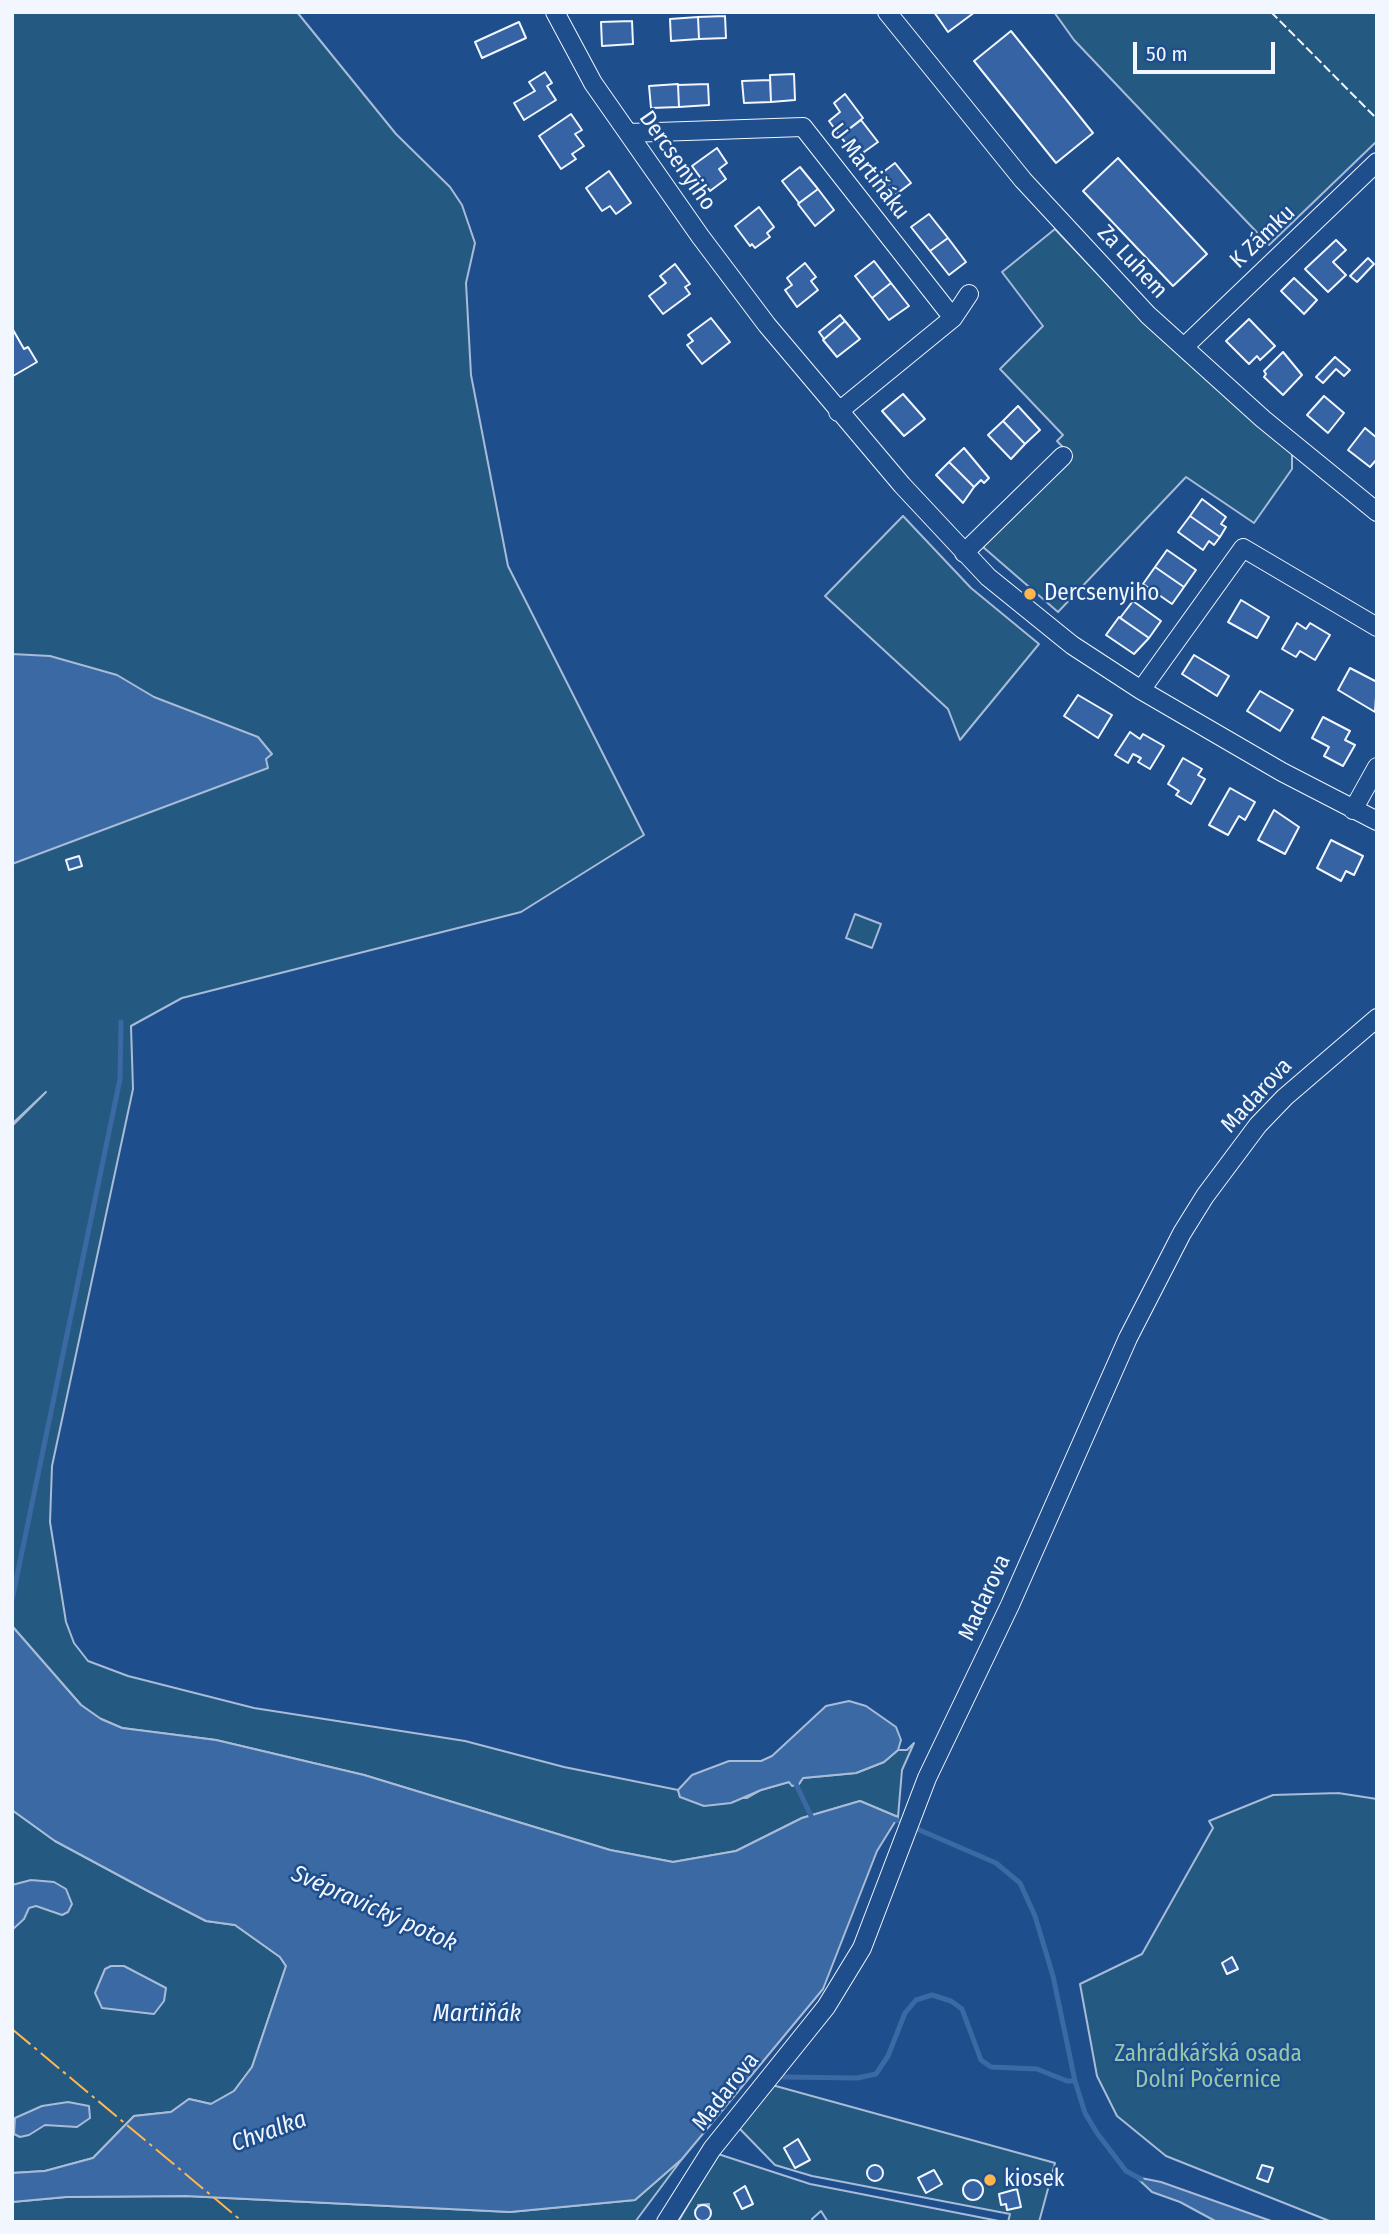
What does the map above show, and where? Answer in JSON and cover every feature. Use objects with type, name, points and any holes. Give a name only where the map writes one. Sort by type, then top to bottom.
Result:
[{"type":"street","name":"Dercsenyiho","points":[[555,12],[593,83],[699,236],[838,412],[964,553],[1032,615],[1141,690],[1377,821]]},
{"type":"street","name":"Za Luhem","points":[[887,12],[1032,190],[1148,315],[1280,434],[1377,512]]},
{"type":"street","name":"U Martiňáku","points":[[628,133],[803,127],[953,318]]},
{"type":"street","name":"K Zámku","points":[[1184,347],[1374,170]]},
{"type":"street","points":[[838,412],[953,318],[969,294]]},
{"type":"street","points":[[964,553],[1063,456]]},
{"type":"street","points":[[1141,690],[1243,548],[1377,627]]},
{"type":"street","points":[[1353,810],[1377,767]]},
{"type":"street","name":"Madarova","points":[[666,2222],[712,2149],[826,2007],[862,1948],[912,1816],[1128,1338],[1182,1233],[1205,1196],[1258,1125],[1285,1097],[1377,1018]]},
{"type":"green space","points":[[12,12],[297,12],[396,134],[450,187],[462,205],[475,243],[466,283],[471,375],[508,566],[644,835],[521,912],[182,998],[131,1026],[133,1089],[52,1466],[50,1522],[66,1622],[74,1643],[88,1661],[128,1676],[254,1708],[465,1741],[564,1767],[678,1790],[680,1797],[747,1798],[761,1790],[789,1782],[792,1785],[799,1784],[803,1778],[856,1773],[884,1762],[898,1750],[907,1750],[914,1743],[902,1770],[898,1817],[860,1801],[802,1818],[736,1851],[673,1862],[610,1850],[364,1775],[216,1740],[122,1728],[99,1718],[81,1705],[12,1626],[12,1126],[46,1092],[12,1124]]},
{"type":"green space","points":[[1054,12],[1377,12],[1377,141],[1269,245],[1074,40]]},
{"type":"green space","points":[[1055,229],[1136,314],[1292,453],[1292,469],[1254,523],[1186,477],[1058,612],[983,547],[986,540],[1072,457],[1057,441],[1063,435],[1000,369],[1043,326],[1002,272]]},
{"type":"green space","points":[[903,516],[971,588],[1039,644],[960,740],[948,709],[825,596]]},
{"type":"green space","points":[[855,914],[881,924],[872,948],[846,938]]},
{"type":"green space","name":"Zahrádkářská osada Dolní Počernice","points":[[1338,1793],[1377,1799],[1377,2222],[1332,2222],[1166,2156],[1117,2116],[1097,2076],[1080,1984],[1142,1954],[1213,1828],[1209,1821],[1273,1795]]},
{"type":"green space","points":[[12,1810],[55,1841],[206,1921],[235,1925],[280,1957],[286,1966],[252,2067],[234,2091],[211,2104],[189,2099],[171,2112],[134,2116],[93,2158],[45,2171],[12,2173]]},
{"type":"green space","points":[[772,2085],[1055,2163],[1039,2222],[1008,2222],[1010,2214],[812,2176],[775,2165],[739,2128]]},
{"type":"green space","points":[[718,2154],[810,2184],[1004,2222],[828,2222],[821,2211],[812,2219],[813,2222],[707,2222],[709,2204],[698,2205],[699,2222],[678,2222]]},
{"type":"green space","points":[[682,2159],[635,2222],[12,2222],[12,2202],[66,2197],[186,2196],[510,2212],[635,2200]]},
{"type":"water","points":[[12,654],[50,656],[117,675],[154,697],[258,737],[272,754],[266,759],[268,768],[12,864]]},
{"type":"water","name":"Martiňák","points":[[12,1626],[81,1705],[101,1719],[122,1728],[216,1740],[364,1775],[610,1850],[673,1862],[736,1851],[802,1818],[860,1801],[898,1817],[877,1851],[823,1989],[682,2159],[635,2200],[510,2212],[186,2196],[66,2197],[12,2202],[12,2173],[45,2171],[93,2158],[134,2116],[171,2112],[189,2099],[211,2104],[234,2091],[252,2067],[286,1966],[280,1957],[235,1925],[206,1921],[55,1841],[12,1810]]},
{"type":"water","points":[[849,1701],[866,1706],[896,1727],[901,1740],[898,1750],[884,1762],[856,1773],[803,1778],[799,1784],[792,1786],[789,1782],[731,1803],[704,1806],[680,1797],[678,1790],[692,1775],[729,1761],[761,1761],[772,1756],[826,1706]]},
{"type":"water","points":[[31,1880],[54,1882],[66,1889],[72,1904],[68,1912],[62,1915],[36,1906],[29,1908],[24,1919],[12,1930],[12,1885]]},
{"type":"water","points":[[124,1966],[166,1988],[164,2001],[154,2014],[102,2008],[95,1993],[105,1969]]},
{"type":"water","points":[[68,2102],[89,2106],[90,2118],[77,2127],[45,2125],[29,2135],[20,2137],[14,2134],[15,2118],[42,2106]]},
{"type":"water","points":[[1136,2177],[1161,2182],[1274,2222],[1217,2222],[1180,2202],[1152,2192]]},
{"type":"building","points":[[934,12],[975,12],[948,32]]},
{"type":"building","points":[[725,16],[726,38],[699,39],[698,17]]},
{"type":"building","points":[[698,17],[699,39],[671,41],[670,19]]},
{"type":"building","points":[[632,21],[633,44],[602,46],[601,22]]},
{"type":"building","points":[[519,22],[526,38],[482,58],[475,42]]},
{"type":"building","points":[[1011,31],[1093,133],[1056,163],[974,61]]},
{"type":"building","points":[[545,72],[552,83],[547,86],[556,100],[524,120],[514,103],[535,91],[529,82]]},
{"type":"building","points":[[794,74],[795,100],[771,102],[770,75]]},
{"type":"building","points":[[770,80],[771,102],[744,103],[742,81]]},
{"type":"building","points":[[678,84],[679,107],[651,108],[649,86]]},
{"type":"building","points":[[708,84],[709,105],[679,107],[678,85]]},
{"type":"building","points":[[845,94],[863,118],[840,136],[829,121],[840,112],[834,103]]},
{"type":"building","points":[[571,114],[582,130],[575,134],[584,146],[572,154],[576,159],[561,169],[539,136]]},
{"type":"building","points":[[861,120],[878,142],[857,157],[840,136]]},
{"type":"building","points":[[717,148],[727,163],[719,169],[726,179],[710,191],[692,166]]},
{"type":"building","points":[[1118,158],[1207,254],[1173,286],[1083,191]]},
{"type":"building","points":[[895,163],[911,183],[890,199],[874,179]]},
{"type":"building","points":[[800,167],[818,189],[799,203],[782,181]]},
{"type":"building","points":[[609,171],[631,203],[616,214],[610,206],[602,211],[586,188]]},
{"type":"building","points":[[818,189],[834,210],[815,226],[798,204]]},
{"type":"building","points":[[759,207],[774,227],[767,233],[770,237],[755,248],[752,244],[750,246],[735,226]]},
{"type":"building","points":[[929,214],[948,238],[930,251],[911,227]]},
{"type":"building","points":[[948,238],[966,262],[949,275],[930,251]]},
{"type":"building","points":[[1336,240],[1346,250],[1333,262],[1346,275],[1328,292],[1305,269]]},
{"type":"building","points":[[1368,258],[1374,264],[1357,282],[1350,276]]},
{"type":"building","points":[[874,261],[891,283],[872,298],[855,276]]},
{"type":"building","points":[[805,263],[816,277],[811,281],[818,290],[797,307],[785,290],[792,285],[787,278]]},
{"type":"building","points":[[675,264],[690,284],[685,287],[690,294],[663,314],[649,296],[666,283],[660,276]]},
{"type":"building","points":[[1294,278],[1317,300],[1304,314],[1281,291]]},
{"type":"building","points":[[891,283],[909,306],[889,320],[872,298]]},
{"type":"building","points":[[840,315],[845,321],[824,339],[819,332]]},
{"type":"building","points":[[711,318],[730,342],[702,364],[687,345],[693,341],[688,335]]},
{"type":"building","points":[[1249,319],[1275,346],[1260,360],[1257,356],[1249,364],[1226,341]]},
{"type":"building","points":[[845,321],[860,339],[837,357],[823,340]]},
{"type":"building","points":[[12,328],[24,349],[28,347],[37,362],[13,376]]},
{"type":"building","points":[[1283,352],[1302,375],[1283,395],[1264,377],[1264,371]]},
{"type":"building","points":[[1335,357],[1350,370],[1344,376],[1336,369],[1323,383],[1316,377]]},
{"type":"building","points":[[903,394],[925,419],[904,436],[882,411]]},
{"type":"building","points":[[1324,396],[1344,413],[1328,433],[1307,415]]},
{"type":"building","points":[[1018,406],[1040,430],[1025,444],[1003,421]]},
{"type":"building","points":[[1003,421],[1025,444],[1011,459],[988,435]]},
{"type":"building","points":[[1365,428],[1377,438],[1377,459],[1370,467],[1348,450]]},
{"type":"building","points":[[964,448],[989,478],[984,483],[981,480],[974,487],[949,462]]},
{"type":"building","points":[[949,462],[974,487],[963,503],[936,475]]},
{"type":"building","points":[[1202,499],[1226,517],[1221,524],[1226,527],[1220,537],[1190,516]]},
{"type":"building","points":[[1190,516],[1220,537],[1214,545],[1209,541],[1203,550],[1178,532]]},
{"type":"building","points":[[1167,550],[1196,570],[1184,587],[1155,567]]},
{"type":"building","points":[[1155,567],[1184,587],[1172,604],[1143,584]]},
{"type":"building","points":[[1241,600],[1269,617],[1257,638],[1228,622]]},
{"type":"building","points":[[1133,601],[1161,621],[1149,638],[1120,618]]},
{"type":"building","points":[[1119,617],[1149,638],[1134,654],[1106,635]]},
{"type":"building","points":[[1297,623],[1306,629],[1310,623],[1330,635],[1315,660],[1300,651],[1296,657],[1282,649]]},
{"type":"building","points":[[1194,655],[1229,676],[1217,696],[1182,674]]},
{"type":"building","points":[[1350,668],[1377,682],[1375,712],[1338,690]]},
{"type":"building","points":[[1260,691],[1293,710],[1280,731],[1247,711]]},
{"type":"building","points":[[1078,695],[1112,715],[1098,738],[1064,716]]},
{"type":"building","points":[[1323,717],[1350,731],[1345,740],[1355,745],[1343,766],[1324,756],[1329,747],[1312,738]]},
{"type":"building","points":[[1130,732],[1140,739],[1143,734],[1164,746],[1150,769],[1138,762],[1141,758],[1133,754],[1128,763],[1115,755]]},
{"type":"building","points":[[1183,758],[1202,769],[1198,775],[1205,779],[1191,804],[1176,795],[1179,791],[1168,784]]},
{"type":"building","points":[[1230,788],[1255,802],[1245,820],[1239,816],[1228,835],[1209,825]]},
{"type":"building","points":[[1274,810],[1299,827],[1285,854],[1258,840]]},
{"type":"building","points":[[1331,840],[1363,856],[1354,875],[1346,871],[1341,881],[1317,868]]},
{"type":"building","points":[[79,856],[82,866],[69,870],[66,860]]},
{"type":"building","points":[[1232,1957],[1238,1969],[1227,1974],[1222,1963]]},
{"type":"building","points":[[798,2139],[810,2160],[795,2168],[784,2148]]},
{"type":"building","points":[[875,2165],[881,2167],[881,2179],[875,2181],[869,2179],[867,2173],[869,2167]]},
{"type":"building","points":[[1262,2165],[1273,2168],[1268,2182],[1257,2178]]},
{"type":"building","points":[[934,2170],[942,2184],[926,2193],[918,2178]]},
{"type":"building","points":[[973,2180],[980,2183],[983,2190],[980,2197],[973,2200],[966,2197],[963,2190],[966,2183]]},
{"type":"building","points":[[745,2186],[753,2204],[742,2209],[734,2193]]},
{"type":"building","points":[[1017,2189],[1021,2207],[1007,2210],[1006,2204],[1001,2205],[999,2194]]},
{"type":"building","points":[[703,2205],[709,2207],[709,2219],[703,2221],[697,2219],[695,2213],[697,2207]]},
{"type":"waterway","points":[[12,1600],[120,1079],[121,1022]]},
{"type":"waterway","points":[[796,1784],[811,1816]]},
{"type":"waterway","points":[[896,1820],[900,1821]]},
{"type":"waterway","points":[[915,1828],[996,1863],[1020,1883],[1035,1916],[1053,1976],[1075,2081]]},
{"type":"waterway","name":"Svépravický potok","points":[[783,2077],[857,2078],[876,2074],[888,2056],[905,2013],[916,2000],[932,1995],[951,2001],[962,2009],[981,2060],[991,2067],[1037,2069],[1067,2081],[1075,2081],[1085,2113],[1097,2133],[1126,2171],[1141,2179]]},
{"type":"fence","points":[[1271,12],[1377,119]]},
{"type":"power","points":[[12,2029],[243,2222]]},
{"type":"place","name":"Dercsenyiho","points":[[1030,594]]},
{"type":"place","name":"kiosek","points":[[990,2180]]},
{"type":"water label","name":"Chvalka","points":[[269,2132]]}]
